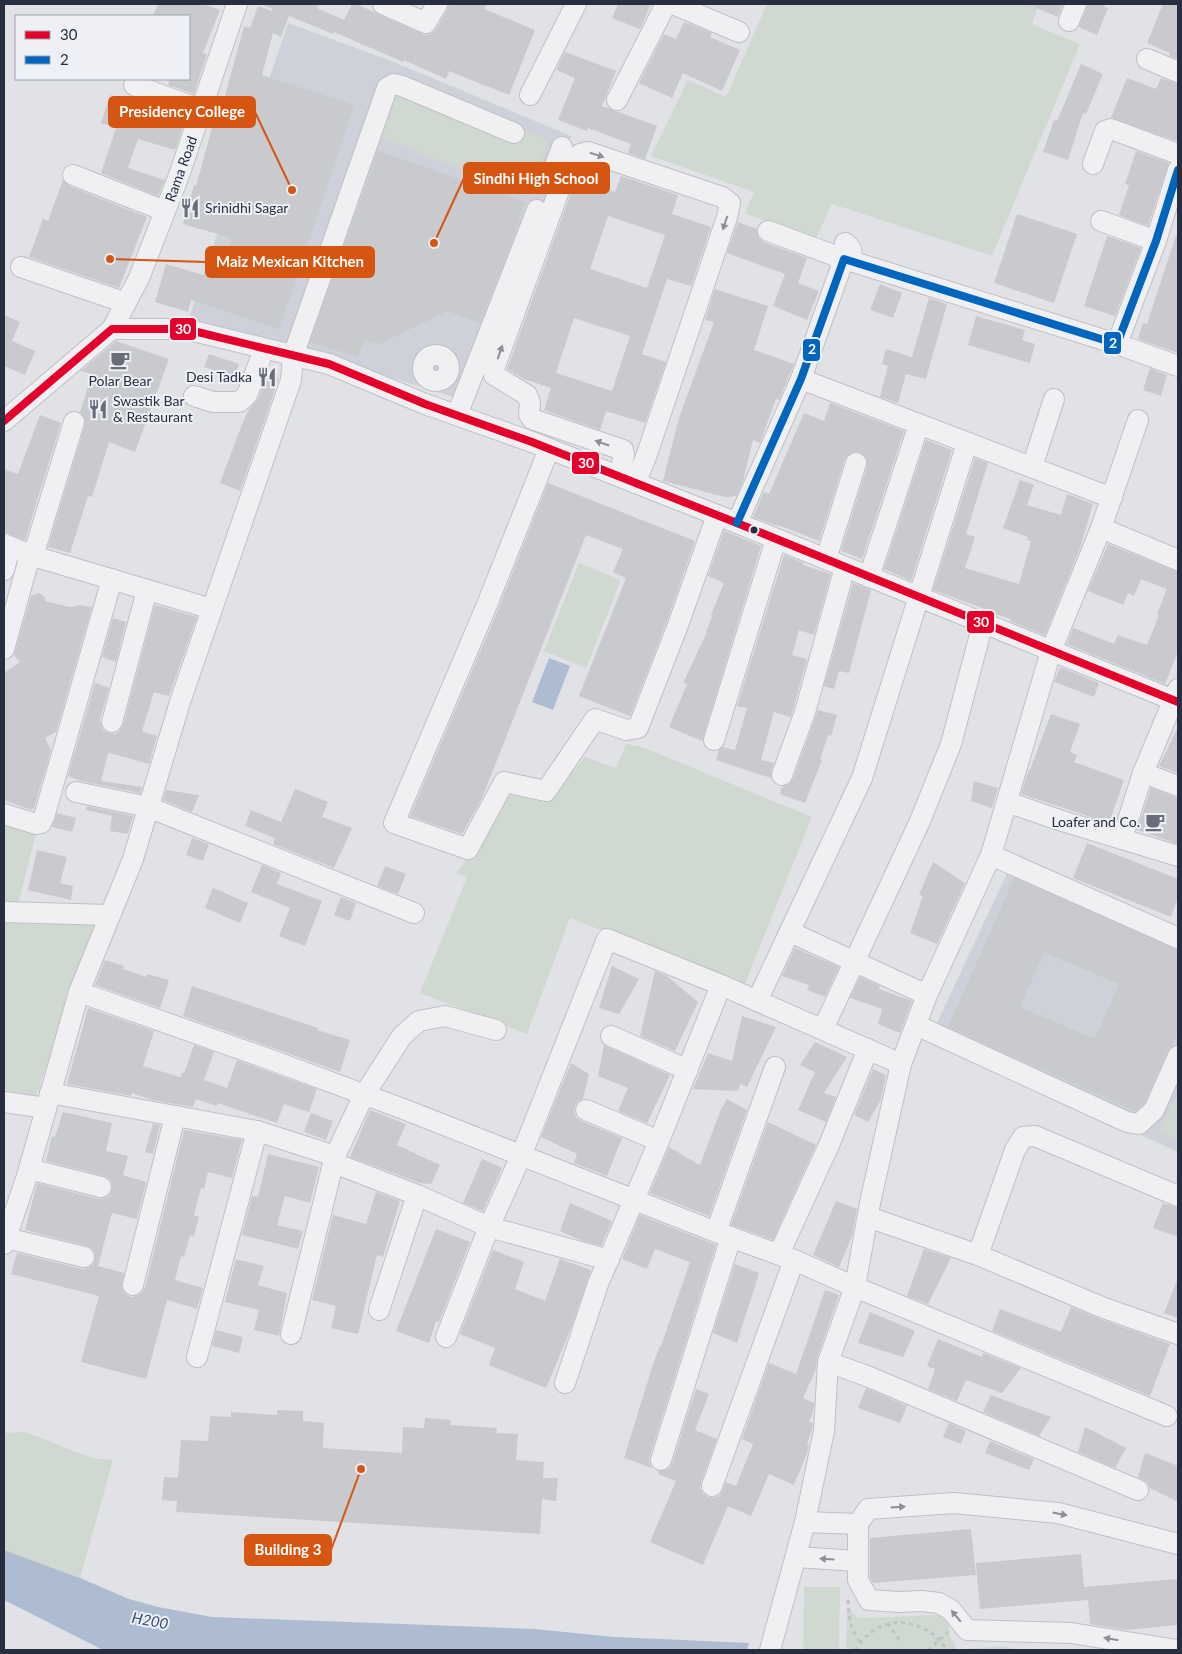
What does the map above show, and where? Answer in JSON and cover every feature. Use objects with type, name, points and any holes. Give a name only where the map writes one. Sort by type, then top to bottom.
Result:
[{"type":"street","points":[[383,4],[426,23],[437,4]]},
{"type":"street","points":[[530,95],[576,4]]},
{"type":"street","points":[[617,100],[666,4]]},
{"type":"street","points":[[673,4],[739,32]]},
{"type":"street","name":"Rama Road","points":[[112,329],[139,278],[165,211],[202,110],[234,5]]},
{"type":"street","points":[[1147,59],[1178,72]]},
{"type":"street","points":[[194,396],[213,402],[239,402],[247,395],[279,353],[387,88],[394,84],[402,86],[514,133]]},
{"type":"street","points":[[134,85],[202,110]]},
{"type":"street","points":[[1092,164],[1102,136],[1105,131],[1111,129],[1178,154]]},
{"type":"street","points":[[84,1257],[5,1241],[29,1169],[79,992],[133,859],[180,702],[291,380],[279,353],[359,130]]},
{"type":"street","points":[[457,415],[562,147]]},
{"type":"street","points":[[588,152],[722,197],[730,203],[727,217],[627,479],[622,450],[532,420],[529,414],[530,403],[528,395],[516,390],[494,375],[494,368],[568,166],[580,154],[588,152]]},
{"type":"street","points":[[1117,344],[1156,241],[1172,210],[1178,170]]},
{"type":"street","points":[[73,175],[165,211]]},
{"type":"street","points":[[1101,221],[1156,241]]},
{"type":"street","points":[[768,231],[846,254],[1178,366]]},
{"type":"street","points":[[737,523],[801,379],[846,254]]},
{"type":"street","points":[[21,267],[126,303]]},
{"type":"street","points":[[4,421],[112,329],[185,329],[329,364],[425,404],[627,479],[1051,651],[1177,697],[1143,773],[1122,839]]},
{"type":"street","points":[[801,379],[1112,498]]},
{"type":"street","points":[[425,404],[432,380]]},
{"type":"street","points":[[1032,467],[1054,400]]},
{"type":"street","points":[[772,1645],[805,1522],[824,1431],[828,1362],[855,1287],[901,1064],[927,995],[991,855],[1051,651],[1101,528],[1138,420]]},
{"type":"street","points":[[4,648],[74,422]]},
{"type":"street","points":[[869,576],[919,424]]},
{"type":"street","points":[[757,1001],[862,778],[967,442]]},
{"type":"street","points":[[548,449],[484,612],[394,823],[468,849],[504,782],[546,791],[595,719],[626,730],[638,728],[678,625],[717,515]]},
{"type":"street","points":[[826,559],[856,463]]},
{"type":"street","points":[[1101,528],[1178,560]]},
{"type":"street","points":[[714,740],[776,539]]},
{"type":"street","points":[[4,570],[7,546],[31,556],[212,608]]},
{"type":"street","points":[[782,775],[805,712],[845,567]]},
{"type":"street","points":[[4,814],[36,824],[41,823],[44,817],[112,579]]},
{"type":"street","points":[[112,722],[147,590]]},
{"type":"street","points":[[823,1029],[920,821],[951,744],[983,623]]},
{"type":"street","points":[[1143,773],[1178,786]]},
{"type":"street","points":[[76,792],[148,806],[414,913]]},
{"type":"street","points":[[1006,802],[1178,856]]},
{"type":"street","points":[[991,855],[1178,938]]},
{"type":"street","points":[[4,912],[110,915]]},
{"type":"street","points":[[790,932],[927,995]]},
{"type":"street","points":[[446,1337],[489,1227],[521,1156],[607,939],[721,985],[901,1064]]},
{"type":"street","points":[[565,1383],[598,1284],[659,1141],[721,985]]},
{"type":"street","points":[[79,992],[274,1061],[724,1235],[786,1257],[1167,1416]]},
{"type":"street","points":[[291,1334],[334,1160],[364,1095],[402,1036],[419,1021],[445,1016],[496,1030]]},
{"type":"street","points":[[916,1025],[1127,1122],[1139,1124],[1154,1110],[1178,1056]]},
{"type":"street","points":[[611,1036],[688,1070]]},
{"type":"street","points":[[712,1486],[786,1257],[868,1048]]},
{"type":"street","points":[[660,1460],[724,1235],[776,1066]]},
{"type":"street","points":[[4,1102],[48,1100],[175,1116],[257,1131],[334,1160],[489,1227],[608,1260]]},
{"type":"street","points":[[586,1110],[659,1141]]},
{"type":"street","points":[[132,1285],[175,1116]]},
{"type":"street","points":[[198,1357],[257,1131]]},
{"type":"street","points":[[978,1255],[1015,1150],[1023,1137],[1036,1136],[1178,1196]]},
{"type":"street","points":[[29,1169],[101,1187]]},
{"type":"street","points":[[379,1310],[417,1195]]},
{"type":"street","points":[[868,1218],[978,1255],[1104,1308],[1178,1334]]},
{"type":"street","points":[[828,1362],[867,1376],[1138,1490]]},
{"type":"street","points":[[1177,1650],[1071,1633],[967,1630],[951,1610],[939,1603],[868,1600],[858,1580],[857,1561],[858,1524],[868,1509],[954,1503],[1058,1512],[1178,1544]]},
{"type":"street","points":[[805,1522],[858,1524]]},
{"type":"street","points":[[796,1558],[857,1561]]},
{"type":"path","points":[[860,1585],[847,1597],[849,1623],[861,1644]]},
{"type":"path","points":[[928,1650],[960,1621]]},
{"type":"path","points":[[855,1650],[869,1635],[880,1628],[888,1624],[900,1622],[923,1627],[940,1640],[946,1650]]},
{"type":"shaded area","points":[[767,4],[1039,4],[1032,24],[1080,44],[992,256],[832,204],[815,240],[745,213],[754,192],[651,156],[688,80],[726,97]]},
{"type":"shaded area","points":[[288,23],[394,62],[571,136],[474,403],[189,318]]},
{"type":"shaded area","points":[[395,78],[549,140],[527,196],[372,134]]},
{"type":"shaded area","points":[[579,563],[621,580],[586,668],[544,651]]},
{"type":"shaded area","points":[[626,744],[642,747],[812,817],[744,986],[570,918],[527,1034],[420,993],[467,877],[457,873],[509,793],[548,802],[585,757],[616,768]]},
{"type":"shaded area","points":[[4,825],[36,834],[18,904],[97,922],[36,1096],[4,1090]]},
{"type":"shaded area","points":[[1015,856],[1178,928],[1178,1152],[930,1038]]},
{"type":"shaded area","points":[[1178,1093],[1178,1141],[1159,1132]]},
{"type":"shaded area","points":[[25,1432],[92,1458],[113,1460],[80,1578],[4,1550],[4,1433]]},
{"type":"shaded area","points":[[804,1587],[840,1587],[839,1650],[803,1650]]},
{"type":"shaded area","points":[[847,1607],[858,1618],[939,1615],[949,1624],[950,1636],[957,1650],[846,1650]]},
{"type":"shaded area","points":[[1004,1646],[1014,1650],[957,1650]]},
{"type":"water","points":[[549,658],[570,666],[553,710],[532,702]]},
{"type":"water","name":"H200","points":[[4,1550],[80,1578],[129,1599],[158,1607],[212,1617],[534,1629],[615,1637],[749,1643],[747,1650],[103,1650],[4,1600]]},
{"type":"building","points":[[158,4],[203,4],[220,10],[203,53],[207,54],[194,94],[168,85],[170,80],[190,80],[190,15],[153,15]]},
{"type":"building","points":[[261,4],[319,4],[317,8],[344,20],[352,4],[356,4],[426,35],[436,29],[449,4],[487,4],[484,9],[535,30],[509,95],[449,71],[446,79],[404,60],[403,62],[334,32],[333,34],[289,16],[281,37],[273,33],[262,75],[354,105],[279,329],[191,300],[188,312],[155,302],[166,264],[217,279],[231,238],[183,224],[214,121],[216,122],[224,100],[244,26],[250,28],[258,6],[272,11],[273,9]]},
{"type":"building","points":[[618,4],[651,4],[640,29],[612,18]]},
{"type":"building","points":[[1027,4],[1063,4],[1058,17]]},
{"type":"building","points":[[1088,4],[1105,4],[1104,7],[1108,8],[1097,35],[1079,27]]},
{"type":"building","points":[[1163,4],[1178,4],[1178,59],[1169,56],[1170,53],[1147,43]]},
{"type":"building","points":[[684,22],[712,33],[710,37],[740,50],[722,91],[683,73],[672,98],[639,83],[664,34],[676,39]]},
{"type":"building","points":[[565,52],[616,71],[602,106],[657,126],[645,159],[628,153],[631,144],[588,128],[587,131],[558,120],[575,78],[556,70]]},
{"type":"building","points":[[1081,64],[1103,74],[1086,114],[1083,113],[1068,160],[1043,152],[1054,120],[1057,121]]},
{"type":"building","points":[[1127,78],[1156,89],[1161,78],[1178,84],[1177,141],[1111,118]]},
{"type":"building","points":[[110,95],[130,101],[130,98],[186,117],[175,150],[138,139],[128,168],[165,180],[158,196],[101,173],[116,128],[101,123]]},
{"type":"building","points":[[378,151],[525,202],[480,323],[447,311],[380,344],[365,340],[358,357],[310,342]]},
{"type":"building","points":[[1136,151],[1169,163],[1148,226],[1119,215],[1129,185],[1125,184]]},
{"type":"building","points":[[621,176],[678,195],[672,214],[711,227],[691,286],[667,279],[642,354],[666,362],[645,423],[606,411],[600,430],[544,410],[551,388],[524,379],[507,369],[576,179],[615,192]],"holes":[[[608,216],[665,235],[647,288],[590,269]],[[574,318],[630,336],[612,391],[556,373]]]},
{"type":"building","points":[[63,180],[69,186],[147,217],[119,288],[29,257],[43,219],[48,221]]},
{"type":"building","points":[[1017,214],[1077,234],[1054,303],[994,283]]},
{"type":"building","points":[[738,222],[757,229],[759,238],[763,242],[807,258],[798,283],[819,291],[807,320],[773,306],[785,274],[727,253]]},
{"type":"building","points":[[1176,235],[1178,235],[1178,353],[1138,339],[1143,323],[1147,324]]},
{"type":"building","points":[[1107,236],[1141,248],[1115,316],[1084,306]]},
{"type":"building","points":[[880,284],[902,293],[893,318],[870,310]]},
{"type":"building","points":[[715,289],[768,306],[754,350],[794,364],[779,400],[776,399],[760,443],[753,440],[743,481],[737,495],[730,497],[663,481],[679,418],[714,322],[705,320]]},
{"type":"building","points":[[929,298],[947,304],[926,379],[906,374],[898,403],[880,397],[888,366],[882,364],[886,349],[912,357]]},
{"type":"building","points":[[4,315],[20,322],[12,341],[35,351],[25,375],[4,366]]},
{"type":"building","points":[[976,316],[1025,330],[1022,340],[1035,344],[1030,363],[968,345]]},
{"type":"building","points":[[116,341],[169,359],[135,452],[109,442],[92,497],[88,496],[70,553],[48,547],[85,425],[85,419],[80,412],[92,374],[81,371]]},
{"type":"building","points":[[209,354],[239,364],[234,377],[204,367]]},
{"type":"building","points":[[1150,368],[1167,375],[1161,396],[1143,390]]},
{"type":"building","points":[[268,373],[279,378],[240,491],[220,483],[241,427],[249,409],[258,399]]},
{"type":"building","points":[[830,403],[904,431],[862,559],[841,551],[867,467],[867,460],[860,452],[853,452],[845,459],[819,541],[753,517],[764,492],[769,494],[804,413],[824,421]]},
{"type":"building","points":[[40,415],[61,423],[25,540],[4,532],[4,469],[18,474]]},
{"type":"building","points":[[926,440],[952,450],[911,581],[884,569]]},
{"type":"building","points":[[975,458],[988,463],[966,534],[975,537],[965,568],[1019,584],[1031,541],[1027,540],[1028,537],[1003,528],[1020,480],[1034,485],[1027,505],[1061,515],[1067,494],[1093,504],[1080,548],[1045,635],[1010,621],[1011,619],[933,590]]},
{"type":"building","points":[[548,483],[695,541],[667,621],[630,716],[579,696],[626,578],[613,572],[623,549],[586,535],[482,798],[462,834],[410,816],[495,617]]},
{"type":"building","points":[[724,531],[761,546],[702,741],[669,727],[687,684],[683,683],[707,632],[711,615],[724,583],[708,576]]},
{"type":"building","points":[[1108,544],[1178,572],[1178,651],[1165,684],[1067,644],[1073,628],[1114,644],[1118,635],[1147,645],[1167,589],[1141,579],[1134,596],[1128,593],[1123,605],[1088,591]]},
{"type":"building","points":[[784,555],[804,563],[803,565],[831,574],[814,635],[799,630],[792,655],[807,659],[791,717],[774,712],[761,760],[774,763],[771,778],[716,760],[719,750],[723,747],[735,750],[747,708],[737,706]]},
{"type":"building","points":[[853,583],[871,590],[849,673],[839,671],[834,689],[824,686]]},
{"type":"building","points":[[39,593],[45,597],[45,601],[70,607],[80,605],[92,607],[56,732],[45,738],[51,750],[34,808],[31,810],[4,800],[4,673],[20,662],[14,655],[31,596]]},
{"type":"building","points":[[155,605],[197,617],[169,696],[154,692],[142,731],[157,736],[149,764],[108,754],[101,781],[142,787],[140,793],[81,781],[68,776],[95,683],[109,688],[100,719],[103,730],[115,734],[123,726]]},
{"type":"building","points":[[113,618],[126,622],[116,662],[102,657]]},
{"type":"building","points":[[1060,667],[1099,683],[1094,697],[1054,682]]},
{"type":"building","points":[[818,710],[837,715],[831,736],[828,735],[820,760],[822,760],[805,803],[780,794],[782,787],[789,784],[793,779]]},
{"type":"building","points":[[1051,714],[1080,724],[1070,752],[1077,755],[1074,762],[1124,780],[1109,823],[1021,794]]},
{"type":"building","points":[[1178,727],[1178,773],[1159,766]]},
{"type":"building","points":[[974,781],[998,788],[992,808],[971,801]]},
{"type":"building","points":[[1151,788],[1178,798],[1178,844],[1137,830]]},
{"type":"building","points":[[295,789],[328,802],[322,817],[352,828],[334,868],[273,844],[275,838],[245,826],[251,810],[281,822]]},
{"type":"building","points":[[166,790],[199,795],[192,812],[163,800]]},
{"type":"building","points":[[87,806],[133,816],[128,834],[110,831],[112,816],[86,810]]},
{"type":"building","points":[[57,813],[76,818],[72,832],[52,827]]},
{"type":"building","points":[[192,838],[209,844],[203,861],[186,855]]},
{"type":"building","points":[[1087,843],[1178,879],[1178,898],[1171,917],[1073,878]]},
{"type":"building","points":[[37,850],[67,857],[60,883],[73,886],[71,900],[28,890]]},
{"type":"building","points":[[933,862],[965,883],[937,944],[910,933],[923,896],[919,895]]},
{"type":"building","points":[[262,865],[281,873],[277,884],[322,901],[305,946],[279,936],[290,908],[251,892]]},
{"type":"building","points":[[385,866],[406,874],[398,894],[377,886]]},
{"type":"building","points":[[1014,878],[1178,950],[1178,1032],[1172,1046],[1167,1051],[1144,1103],[1135,1111],[948,1027]],"holes":[[[1044,952],[1119,984],[1095,1039],[1020,1007]]]},
{"type":"building","points":[[213,888],[248,903],[240,923],[205,908]]},
{"type":"building","points":[[341,897],[356,903],[350,921],[334,915]]},
{"type":"building","points":[[795,948],[839,967],[825,997],[807,990],[809,985],[782,976]]},
{"type":"building","points":[[105,960],[124,966],[123,969],[146,977],[147,974],[169,980],[160,1008],[95,985]]},
{"type":"building","points":[[612,966],[639,979],[619,1014],[599,1008]]},
{"type":"building","points":[[655,971],[667,976],[698,1002],[675,1051],[640,1036]]},
{"type":"building","points":[[860,977],[880,986],[879,989],[912,1001],[900,1033],[878,1024],[882,1009],[850,998]]},
{"type":"building","points":[[192,986],[350,1040],[340,1072],[183,1016]]},
{"type":"building","points":[[88,1008],[154,1031],[143,1066],[180,1077],[184,1073],[194,1045],[214,1052],[204,1080],[227,1088],[237,1060],[317,1089],[309,1112],[284,1104],[277,1123],[218,1103],[217,1106],[196,1099],[193,1107],[152,1100],[132,1093],[131,1096],[67,1084]]},
{"type":"building","points":[[742,1016],[776,1027],[747,1087],[741,1084],[737,1091],[693,1089],[708,1053],[732,1061]]},
{"type":"building","points":[[815,1042],[847,1057],[824,1093],[836,1097],[826,1122],[798,1110],[815,1072],[800,1065]]},
{"type":"building","points":[[604,1045],[670,1075],[647,1123],[618,1111],[628,1088],[598,1076]]},
{"type":"building","points":[[571,1063],[589,1074],[583,1099],[578,1101],[575,1106],[576,1117],[581,1121],[622,1138],[607,1176],[574,1163],[577,1154],[541,1137]]},
{"type":"building","points":[[873,1069],[886,1075],[881,1099],[868,1122],[854,1115]]},
{"type":"building","points":[[727,1099],[747,1110],[709,1216],[650,1193],[669,1147],[700,1165],[721,1109]]},
{"type":"building","points":[[370,1110],[406,1124],[397,1145],[440,1165],[431,1184],[420,1183],[350,1157]]},
{"type":"building","points":[[63,1112],[112,1123],[106,1151],[128,1156],[123,1175],[146,1182],[137,1219],[112,1213],[98,1266],[124,1273],[122,1288],[125,1294],[131,1297],[141,1294],[145,1288],[184,1130],[242,1140],[232,1178],[208,1172],[204,1189],[201,1188],[194,1215],[199,1217],[194,1236],[190,1235],[184,1257],[181,1256],[175,1280],[203,1288],[197,1309],[167,1300],[146,1379],[81,1362],[99,1296],[11,1274],[17,1253],[82,1269],[93,1265],[95,1260],[95,1253],[92,1248],[25,1230],[37,1183],[99,1199],[109,1196],[112,1190],[110,1179],[104,1176],[46,1161],[52,1136],[55,1137]]},
{"type":"building","points":[[311,1113],[333,1121],[326,1140],[304,1132]]},
{"type":"building","points":[[768,1122],[816,1145],[773,1240],[731,1225]]},
{"type":"building","points":[[153,1124],[160,1125],[153,1154],[145,1152]]},
{"type":"building","points":[[268,1154],[319,1167],[310,1203],[285,1196],[277,1225],[303,1231],[298,1249],[242,1235],[252,1196],[258,1197]]},
{"type":"building","points":[[482,1159],[502,1168],[483,1211],[463,1203]]},
{"type":"building","points":[[376,1192],[400,1201],[383,1257],[377,1255],[358,1334],[331,1328],[336,1306],[312,1300],[333,1215],[366,1224]]},
{"type":"building","points":[[836,1201],[857,1209],[852,1236],[839,1267],[813,1255]]},
{"type":"building","points":[[570,1203],[612,1221],[601,1246],[580,1240],[560,1231]]},
{"type":"building","points":[[1163,1203],[1178,1208],[1178,1237],[1153,1228]]},
{"type":"building","points":[[640,1215],[716,1245],[650,1456],[649,1462],[652,1468],[624,1458],[653,1364],[690,1262],[655,1249],[647,1269],[622,1259]]},
{"type":"building","points":[[436,1229],[470,1242],[439,1322],[436,1321],[429,1343],[396,1331]]},
{"type":"building","points":[[924,1249],[951,1258],[928,1304],[907,1296]]},
{"type":"building","points":[[493,1250],[524,1262],[515,1289],[545,1301],[560,1259],[591,1270],[572,1326],[546,1388],[489,1365],[495,1348],[460,1334]]},
{"type":"building","points":[[236,1259],[264,1266],[258,1285],[287,1293],[279,1336],[254,1330],[259,1310],[225,1302]]},
{"type":"building","points":[[735,1264],[759,1273],[737,1343],[713,1333]]},
{"type":"building","points":[[1178,1278],[1178,1318],[1164,1313]]},
{"type":"building","points":[[825,1290],[839,1295],[817,1358],[816,1369],[803,1398],[814,1403],[809,1422],[813,1423],[807,1444],[809,1445],[807,1453],[794,1485],[769,1474],[751,1516],[728,1506],[703,1565],[650,1542],[676,1481],[658,1474],[659,1471],[669,1469],[672,1464],[696,1389],[709,1394],[695,1430],[717,1439],[700,1488],[703,1494],[714,1498],[720,1495],[726,1482],[736,1486],[753,1444],[742,1439],[769,1363],[796,1374]]},
{"type":"building","points":[[1071,1307],[1170,1344],[1150,1396],[992,1331],[1000,1309],[1061,1332]]},
{"type":"building","points":[[870,1312],[915,1331],[903,1357],[858,1343]]},
{"type":"building","points":[[216,1330],[243,1337],[239,1353],[212,1346]]},
{"type":"building","points":[[938,1339],[982,1357],[983,1353],[1021,1368],[1002,1393],[966,1380],[957,1401],[928,1389],[935,1369],[927,1366]]},
{"type":"building","points":[[866,1388],[907,1406],[900,1423],[858,1408]]},
{"type":"building","points":[[991,1395],[1051,1417],[1039,1436],[983,1412]]},
{"type":"building","points":[[277,1410],[303,1411],[303,1421],[324,1423],[323,1448],[402,1453],[403,1427],[424,1428],[425,1418],[451,1420],[450,1425],[497,1428],[496,1433],[518,1434],[516,1460],[544,1462],[543,1478],[558,1478],[556,1501],[542,1499],[540,1534],[176,1512],[177,1501],[162,1500],[164,1477],[178,1478],[181,1440],[208,1441],[210,1416],[231,1417],[231,1412],[277,1415]]},
{"type":"building","points":[[949,1423],[966,1431],[961,1444],[943,1437]]},
{"type":"building","points":[[1085,1427],[1126,1448],[1115,1468],[1078,1452]]},
{"type":"building","points":[[990,1441],[1034,1459],[1029,1470],[985,1453]]},
{"type":"building","points":[[1145,1453],[1178,1466],[1178,1502],[1150,1488],[1147,1482],[1138,1477]]},
{"type":"building","points":[[971,1529],[976,1575],[873,1583],[870,1577],[870,1538]]},
{"type":"building","points":[[1081,1554],[1084,1587],[1178,1579],[1178,1625],[1125,1630],[1090,1624],[1088,1600],[980,1609],[976,1563]]},
{"type":"transit line","name":"2","points":[[737,523],[801,379],[844,259],[1117,344],[1156,241],[1178,170]]},
{"type":"transit line","name":"30","points":[[4,421],[112,329],[185,329],[329,364],[425,404],[532,442],[737,523],[1178,702]]},
{"type":"place","name":"Presidency College","points":[[292,190]]},
{"type":"place","name":"Srinidhi Sagar","points":[[190,208]]},
{"type":"place","name":"Sindhi High School","points":[[434,243]]},
{"type":"place","name":"Maiz Mexican Kitchen","points":[[110,259]]},
{"type":"place","name":"Polar Bear","points":[[120,360]]},
{"type":"place","name":"Desi Tadka","points":[[267,377]]},
{"type":"place","name":"Swastik Bar & Restaurant","points":[[98,409]]},
{"type":"place","name":"Loafer and Co.","points":[[1155,822]]},
{"type":"place","name":"Building 3","points":[[361,1469]]}]
